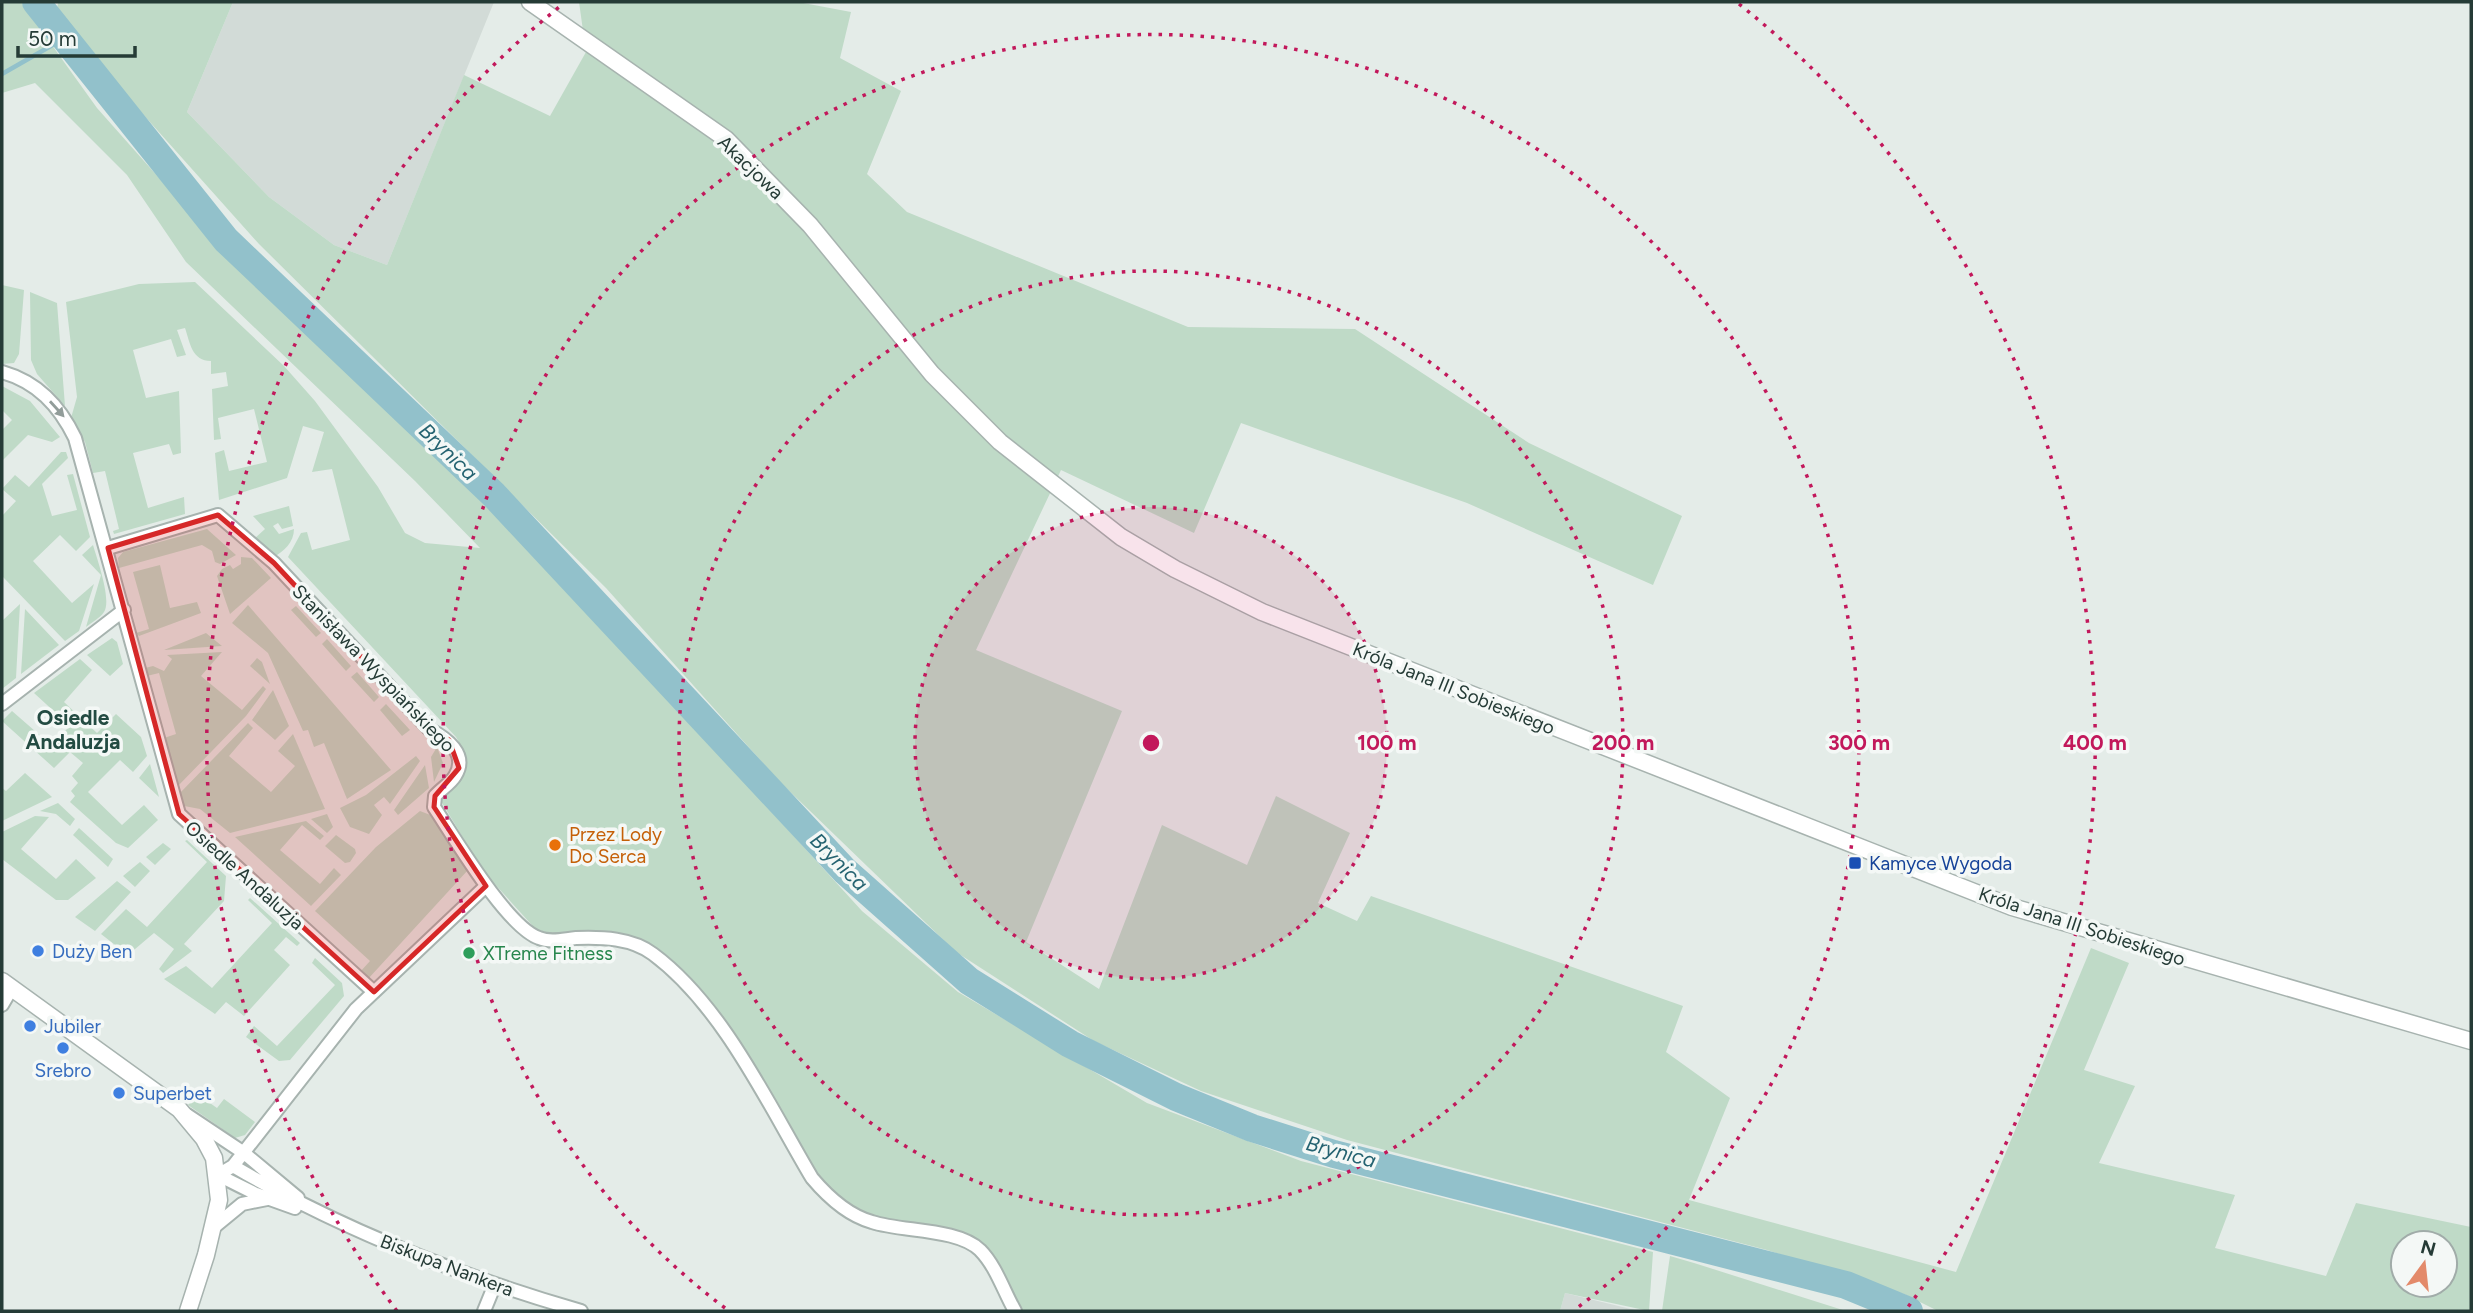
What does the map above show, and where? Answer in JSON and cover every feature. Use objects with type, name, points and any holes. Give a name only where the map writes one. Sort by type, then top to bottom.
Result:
[{"type":"street","name":"Akacjowa","points":[[530,2],[726,139],[810,225],[932,374]]},
{"type":"street","name":"Osiedle Andaluzja","points":[[2,372],[23,378],[41,391],[65,418],[75,438],[108,548],[179,814],[374,992]]},
{"type":"street","name":"Króla Jana III Sobieskiego","points":[[932,374],[1000,442],[1071,501],[1121,537],[1175,569],[1262,612],[2012,907],[2471,1041]]},
{"type":"street","name":"Stanisława Wyspiańskiego","points":[[108,548],[218,515],[274,563],[429,729],[449,740],[458,755],[459,768],[454,779],[435,796],[434,807],[485,886],[538,938],[621,941],[651,953],[690,989],[718,1023],[812,1178],[826,1194],[851,1213],[871,1222],[949,1236],[973,1245],[988,1260],[1015,1311]]},
{"type":"street","points":[[2,704],[124,610]]},
{"type":"street","points":[[218,1175],[233,1166],[244,1153],[356,1009],[485,886]]},
{"type":"street","points":[[2,1005],[7,985],[179,1110],[204,1139],[218,1175],[219,1200],[214,1227],[188,1311]]},
{"type":"street","name":"Biskupa Nankera","points":[[179,1110],[244,1153],[312,1211]]},
{"type":"street","name":"Biskupa Nankera","points":[[233,1166],[312,1211]]},
{"type":"street","name":"Biskupa Nankera","points":[[218,1175],[268,1199],[312,1211],[495,1284],[581,1311]]},
{"type":"street","points":[[214,1227],[242,1204],[268,1199]]},
{"type":"street","points":[[484,1311],[495,1284]]},
{"type":"highlighted area","points":[[218,515],[274,563],[429,729],[449,740],[459,768],[435,796],[434,807],[486,886],[374,992],[179,814],[108,548]]},
{"type":"shaded area","points":[[233,2],[494,2],[387,265],[334,245],[269,197],[187,112]]},
{"type":"shaded area","points":[[1565,1293],[1639,1311],[1560,1311]]},
{"type":"green space","points":[[2,2],[21,2],[97,108],[222,249],[520,536],[862,911],[958,992],[1147,1103],[1301,1161],[1653,1252],[1649,1311],[1565,1293],[1560,1311],[1020,1311],[982,1246],[854,1210],[818,1179],[723,1023],[648,945],[540,934],[483,871],[441,801],[465,772],[464,751],[456,737],[288,557],[301,533],[307,532],[312,550],[350,540],[332,469],[312,472],[324,432],[303,426],[287,478],[219,500],[215,453],[224,450],[229,471],[267,462],[254,409],[218,418],[221,439],[214,440],[212,389],[228,386],[226,372],[211,374],[211,361],[196,355],[185,328],[177,330],[186,355],[177,357],[171,339],[133,350],[146,398],[179,391],[181,453],[173,455],[169,444],[133,453],[148,508],[184,497],[185,514],[114,534],[113,531],[119,529],[105,471],[93,473],[85,442],[71,418],[77,397],[66,302],[139,284],[195,282],[284,366],[315,401],[378,487],[405,533],[425,543],[480,548],[415,481],[186,262],[127,175],[35,83],[2,93]]},
{"type":"green space","points":[[58,2],[233,2],[187,112],[269,197],[334,245],[387,265],[464,75],[550,116],[586,52],[579,2],[798,2],[851,12],[840,58],[901,91],[867,174],[907,212],[1188,327],[1355,329],[1529,443],[1682,516],[1653,585],[1467,503],[1241,423],[1194,533],[1061,470],[976,650],[1122,711],[1026,942],[1099,989],[1162,825],[1247,865],[1276,796],[1350,833],[1318,903],[1357,921],[1371,896],[1683,1006],[1666,1052],[1730,1098],[1689,1200],[1956,1272],[2091,948],[2129,963],[2084,1070],[2135,1086],[2099,1163],[2235,1195],[2215,1248],[2326,1276],[2356,1203],[2471,1227],[2471,1311],[1938,1311],[1904,1294],[1767,1250],[1347,1140],[1201,1091],[1094,1041],[956,952],[780,782],[606,588],[259,244],[116,84],[57,10]]},
{"type":"green space","points":[[2,285],[24,290],[19,354],[14,363],[2,364]]},
{"type":"green space","points":[[30,292],[57,303],[65,406],[37,374],[31,360]]},
{"type":"green space","points":[[2,386],[30,401],[60,437],[52,442],[28,435],[2,461],[2,430],[12,420],[2,410]]},
{"type":"green space","points":[[61,452],[66,452],[68,458],[42,484],[52,516],[77,510],[67,475],[73,474],[90,537],[76,551],[60,535],[33,561],[72,603],[94,584],[79,631],[65,641],[2,576],[2,516],[16,501],[2,489],[15,475],[29,487]]},
{"type":"green space","points":[[289,506],[293,526],[282,529],[278,523],[273,526],[279,534],[294,529],[292,538],[284,549],[273,557],[253,540],[265,529],[253,516]]},
{"type":"green space","points":[[207,529],[236,555],[220,564],[215,562],[212,551],[202,545],[119,568],[118,558],[123,552]]},
{"type":"green space","points":[[93,545],[103,579],[106,606],[104,612],[86,627],[101,575],[82,555]]},
{"type":"green space","points":[[241,557],[252,558],[271,578],[230,614],[217,576],[222,569],[230,565],[233,569],[241,564]]},
{"type":"green space","points":[[160,565],[170,608],[197,602],[201,613],[139,636],[136,633],[149,629],[133,572]]},
{"type":"green space","points":[[20,604],[16,678],[2,689],[2,621]]},
{"type":"green space","points":[[248,605],[391,770],[347,799],[324,743],[314,747],[308,730],[303,731],[268,653],[232,623]]},
{"type":"green space","points":[[296,606],[321,633],[316,637],[291,610]]},
{"type":"green space","points":[[25,609],[59,645],[21,674]]},
{"type":"green space","points":[[206,633],[222,646],[164,650]]},
{"type":"green space","points":[[112,638],[117,642],[123,664],[110,676],[87,655]]},
{"type":"green space","points":[[327,639],[351,666],[346,671],[322,644]]},
{"type":"green space","points":[[222,652],[201,676],[242,710],[263,686],[266,689],[246,716],[177,787],[164,738],[176,734],[159,673],[147,676],[145,668],[153,666],[164,671],[172,659],[167,655]]},
{"type":"green space","points":[[257,658],[262,662],[270,684],[250,666]]},
{"type":"green space","points":[[80,659],[92,670],[64,702],[97,733],[116,714],[141,737],[147,756],[133,772],[120,760],[88,792],[122,825],[144,805],[158,820],[128,848],[116,843],[70,802],[75,796],[71,791],[78,783],[72,776],[83,763],[70,752],[54,768],[2,721],[12,711],[51,745],[70,726],[34,693]]},
{"type":"green space","points":[[357,672],[379,697],[374,702],[351,677]]},
{"type":"green space","points":[[273,690],[289,726],[275,740],[252,720]]},
{"type":"green space","points":[[386,704],[410,730],[402,736],[380,710]]},
{"type":"green space","points":[[248,723],[253,728],[229,756],[271,792],[295,766],[278,751],[293,734],[325,809],[230,833],[200,809],[184,806],[179,794]]},
{"type":"green space","points":[[437,747],[443,763],[434,782],[431,757]]},
{"type":"green space","points":[[416,756],[420,761],[390,804],[384,797],[374,805],[382,815],[369,834],[350,827],[340,808],[366,795]]},
{"type":"green space","points":[[150,764],[159,797],[139,778]]},
{"type":"green space","points":[[425,765],[429,788],[398,815],[394,810]]},
{"type":"green space","points":[[25,773],[52,797],[2,821],[2,788],[6,791]]},
{"type":"green space","points":[[58,803],[75,819],[70,826],[56,814],[40,811]]},
{"type":"green space","points":[[420,811],[433,816],[468,870],[368,979],[360,972],[370,961],[315,911],[376,847]]},
{"type":"green space","points":[[327,814],[333,827],[327,833],[311,819]]},
{"type":"green space","points":[[35,816],[49,817],[21,849],[56,879],[76,859],[96,878],[68,900],[56,900],[2,859],[2,832]]},
{"type":"green space","points":[[306,821],[324,836],[320,840],[302,825],[280,850],[320,884],[334,868],[341,875],[311,906],[235,837]]},
{"type":"green space","points":[[79,828],[113,859],[108,867],[73,835]]},
{"type":"green space","points":[[336,835],[355,849],[356,853],[350,862],[345,863],[325,846]]},
{"type":"green space","points":[[185,841],[226,876],[224,901],[184,944],[192,951],[163,973],[159,969],[174,949],[154,933],[128,955],[101,934],[126,909],[147,927],[207,862]]},
{"type":"green space","points":[[163,843],[171,849],[155,865],[146,857]]},
{"type":"green space","points":[[140,862],[150,871],[135,887],[123,876]]},
{"type":"green space","points":[[117,881],[131,892],[95,931],[75,917]]},
{"type":"green space","points":[[250,898],[300,943],[297,946],[286,937],[274,950],[290,965],[244,1016],[226,1002],[215,1014],[164,979],[186,966],[212,988],[272,923],[248,900]]},
{"type":"green space","points":[[315,958],[342,983],[344,996],[290,1060],[279,1061],[246,1037],[254,1026],[277,1046],[335,985],[312,963]]},
{"type":"green space","points":[[197,1094],[217,1108],[224,1099],[255,1122],[245,1135],[235,1138],[188,1105]]},
{"type":"green space","points":[[1670,1256],[1694,1263],[1846,1311],[1662,1311]]},
{"type":"waterway","name":"Brynica","points":[[36,2],[226,240],[494,495],[845,871],[969,981],[1070,1044],[1176,1097],[1252,1128],[1334,1154],[1846,1285],[1909,1311]]},
{"type":"waterway","points":[[2,74],[63,39]]},
{"type":"place","name":"Przez Lody Do Serca","points":[[555,845]]},
{"type":"place","name":"Kamyce Wygoda","points":[[1855,863]]},
{"type":"place","name":"Duży Ben","points":[[38,951]]},
{"type":"place","name":"XTreme Fitness","points":[[469,953]]},
{"type":"place","name":"Jubiler","points":[[30,1026]]},
{"type":"place","name":"Srebro","points":[[63,1048]]},
{"type":"place","name":"Superbet","points":[[119,1093]]},
{"type":"district","name":"Osiedle Andaluzja","points":[[73,730]]}]
